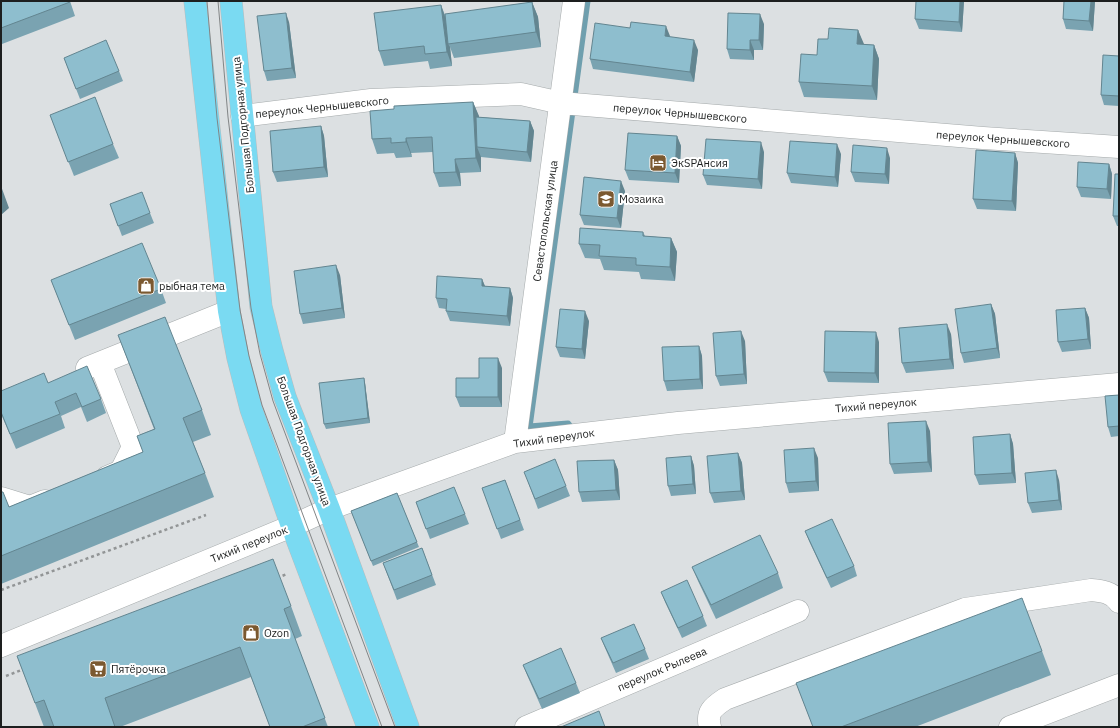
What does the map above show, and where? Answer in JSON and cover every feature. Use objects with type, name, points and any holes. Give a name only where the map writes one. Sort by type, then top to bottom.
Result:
[{"type":"main road","points":[[195,1],[229,312],[250,409],[292,526],[368,727]]},
{"type":"main road","name":"Большая Подгорная улица","points":[[231,1],[262,307],[272,351],[285,397],[329,509],[408,727]]},
{"type":"street","name":"Севастопольская улица","points":[[515,442],[574,1]]},
{"type":"street","name":"переулок Чернышевского","points":[[242,116],[371,100],[521,94],[561,103],[983,138],[1119,147]]},
{"type":"street","points":[[72,374],[229,312]]},
{"type":"street","points":[[86,485],[121,472],[133,447],[100,363]]},
{"type":"street","name":"Тихий переулок","points":[[1,646],[292,526],[329,509],[515,442],[678,423],[1119,384]]},
{"type":"street","points":[[1,498],[30,508],[65,494]]},
{"type":"street","points":[[710,727],[708,720],[712,708],[725,699],[965,609],[1091,590],[1103,591],[1116,598],[1119,602]]},
{"type":"street","name":"переулок Рылеева","points":[[526,727],[798,612]]},
{"type":"street","points":[[1010,727],[1119,685]]},
{"type":"path","points":[[1,590],[206,515]]},
{"type":"path","points":[[271,580],[308,566]]},
{"type":"path","points":[[6,676],[28,668]]},
{"type":"building","points":[[1,1],[70,1],[70,2],[1,28]]},
{"type":"building","points":[[916,1],[960,1],[959,22],[915,19]]},
{"type":"building","points":[[1064,1],[1091,1],[1089,21],[1063,19]]},
{"type":"building","points":[[532,2],[536,32],[448,44],[445,14]]},
{"type":"building","points":[[441,5],[447,52],[425,54],[424,46],[379,51],[374,13]]},
{"type":"building","points":[[286,13],[292,68],[264,71],[257,16]]},
{"type":"building","points":[[728,13],[760,14],[759,40],[750,40],[750,50],[727,49]]},
{"type":"building","points":[[631,22],[666,26],[665,36],[694,40],[690,72],[590,59],[595,23],[630,28]]},
{"type":"building","points":[[829,28],[858,30],[857,44],[874,45],[872,86],[799,82],[801,54],[817,55],[818,39],[828,39]]},
{"type":"building","points":[[106,40],[119,71],[76,89],[64,58]]},
{"type":"building","points":[[1103,55],[1119,56],[1119,96],[1101,95]]},
{"type":"building","points":[[95,97],[113,144],[68,162],[50,115]]},
{"type":"building","points":[[473,102],[476,158],[455,159],[456,172],[434,173],[432,137],[406,138],[406,142],[391,143],[391,138],[372,139],[370,111],[394,109],[394,106]]},
{"type":"building","points":[[476,117],[530,121],[527,152],[477,147]]},
{"type":"building","points":[[321,126],[324,167],[273,172],[270,131]]},
{"type":"building","points":[[628,133],[677,136],[675,173],[625,170]]},
{"type":"building","points":[[706,139],[761,142],[758,179],[703,175]]},
{"type":"building","points":[[790,141],[837,144],[835,177],[787,173]]},
{"type":"building","points":[[853,145],[887,148],[885,174],[851,172]]},
{"type":"building","points":[[976,150],[1015,153],[1012,201],[973,199]]},
{"type":"building","points":[[1078,162],[1109,164],[1107,189],[1077,187]]},
{"type":"building","points":[[1115,174],[1119,174],[1119,216],[1113,216]]},
{"type":"building","points":[[584,177],[621,181],[617,218],[580,215]]},
{"type":"building","points":[[142,192],[150,213],[118,226],[110,204]]},
{"type":"building","points":[[580,228],[643,232],[643,236],[671,238],[670,267],[636,265],[636,258],[599,256],[600,245],[579,244]]},
{"type":"building","points":[[142,243],[161,289],[69,325],[51,280]]},
{"type":"building","points":[[336,265],[342,308],[300,314],[294,271]]},
{"type":"building","points":[[437,276],[482,279],[482,286],[510,288],[507,316],[446,311],[447,299],[436,298]]},
{"type":"building","points":[[991,304],[997,348],[961,353],[955,309]]},
{"type":"building","points":[[1085,308],[1088,339],[1058,342],[1056,310]]},
{"type":"building","points":[[560,309],[585,311],[582,349],[556,347]]},
{"type":"building","points":[[165,317],[202,410],[183,418],[205,473],[1,556],[1,492],[3,492],[9,507],[143,452],[137,436],[155,429],[118,335]]},
{"type":"building","points":[[947,324],[950,359],[902,363],[899,328]]},
{"type":"building","points":[[741,331],[744,374],[716,376],[713,333]]},
{"type":"building","points":[[825,331],[876,332],[875,373],[824,372]]},
{"type":"building","points":[[699,346],[700,379],[664,381],[662,347]]},
{"type":"building","points":[[479,358],[498,358],[498,397],[456,397],[456,378],[479,378]]},
{"type":"building","points":[[87,366],[101,399],[82,407],[76,393],[55,402],[60,414],[10,434],[1,412],[1,391],[44,373],[48,383]]},
{"type":"building","points":[[364,378],[368,418],[324,424],[319,383]]},
{"type":"building","points":[[1119,395],[1119,426],[1108,427],[1105,396]]},
{"type":"building","points":[[926,421],[928,462],[890,464],[888,423]]},
{"type":"building","points":[[1010,434],[1012,473],[975,475],[973,437]]},
{"type":"building","points":[[814,448],[816,481],[786,483],[784,450]]},
{"type":"building","points":[[738,453],[741,491],[710,493],[707,456]]},
{"type":"building","points":[[691,456],[693,484],[668,486],[666,458]]},
{"type":"building","points":[[555,459],[566,486],[535,499],[524,472]]},
{"type":"building","points":[[614,460],[616,490],[579,492],[577,461]]},
{"type":"building","points":[[1056,470],[1059,500],[1028,503],[1025,473]]},
{"type":"building","points":[[505,480],[520,520],[497,529],[482,488]]},
{"type":"building","points":[[454,487],[465,514],[426,529],[416,502]]},
{"type":"building","points":[[397,493],[417,542],[371,561],[351,511]]},
{"type":"building","points":[[832,519],[854,566],[827,578],[805,531]]},
{"type":"building","points":[[760,535],[778,573],[711,605],[692,567]]},
{"type":"building","points":[[422,548],[432,575],[394,590],[383,563]]},
{"type":"building","points":[[273,559],[291,606],[284,609],[325,718],[302,727],[270,727],[240,647],[105,698],[115,727],[54,727],[44,700],[35,703],[17,656]]},
{"type":"building","points":[[687,580],[703,616],[678,628],[661,592]]},
{"type":"building","points":[[1022,598],[1042,651],[841,727],[813,727],[796,683]]},
{"type":"building","points":[[634,624],[645,649],[613,663],[601,638]]},
{"type":"building","points":[[561,648],[576,683],[539,699],[523,665]]},
{"type":"building","points":[[599,711],[605,727],[561,727]]},
{"type":"waterway","points":[[574,432],[568,424],[529,427],[587,1]]},
{"type":"tram line","points":[[207,1],[217,118],[240,310],[249,356],[262,405],[382,727]]},
{"type":"tram line","points":[[218,1],[228,117],[251,308],[260,354],[273,401],[395,727]]},
{"type":"place","name":"ЭкSPAнсия","points":[[658,163]]},
{"type":"place","name":"Мозаика","points":[[606,199]]},
{"type":"place","name":"рыбная тема","points":[[146,286]]},
{"type":"place","name":"Ozon","points":[[251,633]]},
{"type":"place","name":"Пятёрочка","points":[[98,669]]}]
